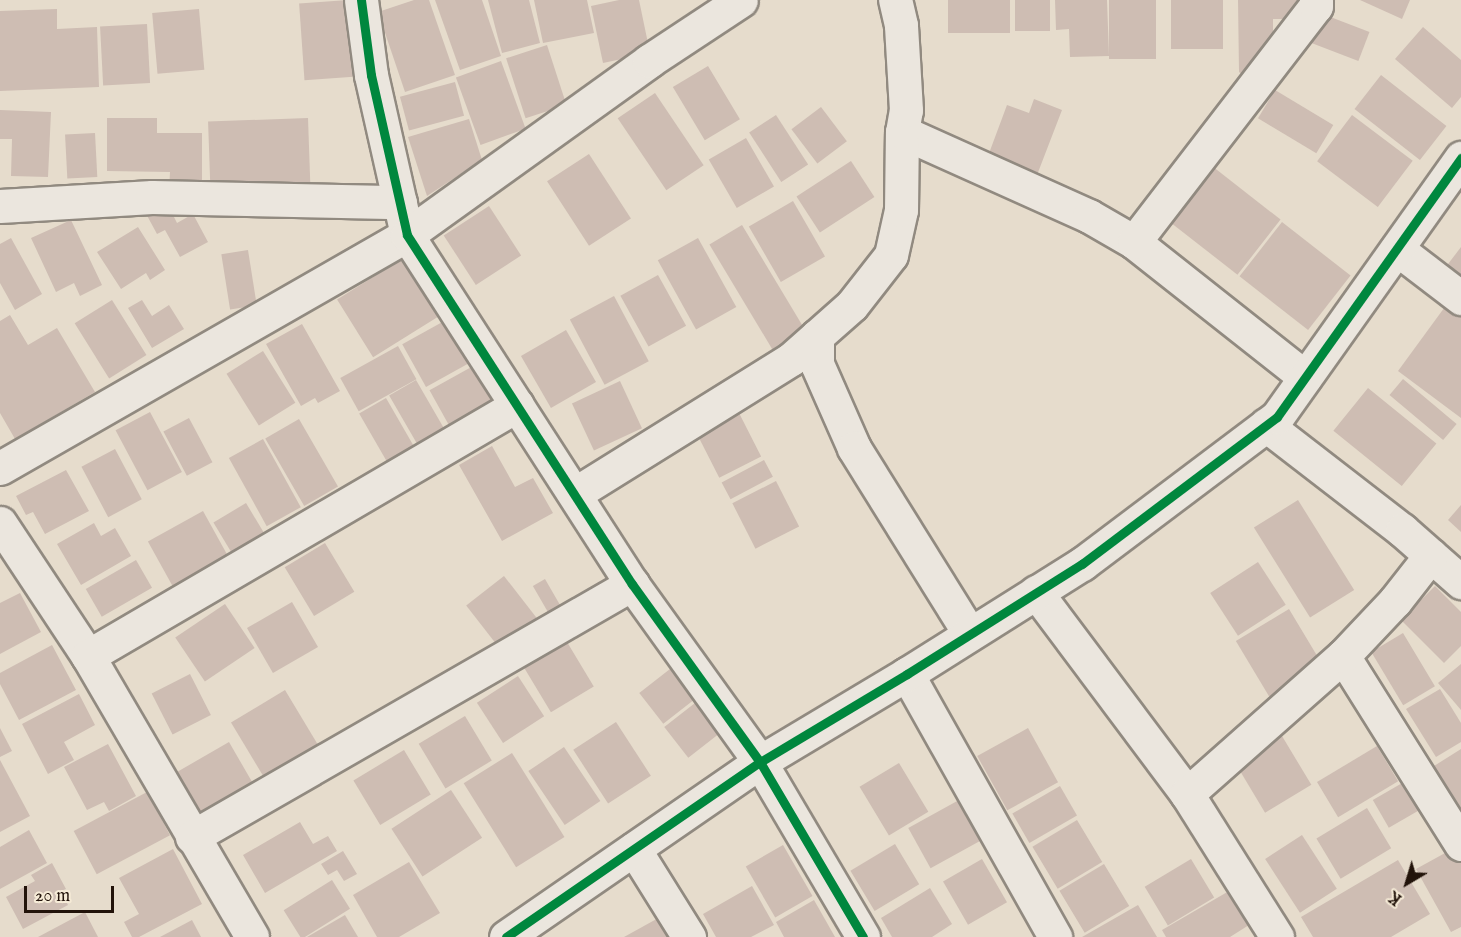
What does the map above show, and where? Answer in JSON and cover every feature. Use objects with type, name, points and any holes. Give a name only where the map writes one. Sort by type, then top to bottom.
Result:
[{"type":"street","points":[[361,0],[371,75],[407,235],[633,584],[760,762],[863,937]]},
{"type":"street","points":[[0,468],[407,235],[649,61],[741,0]]},
{"type":"street","points":[[576,493],[791,359],[852,305],[891,255],[901,210],[902,132],[906,110],[901,25],[895,0]]},
{"type":"street","points":[[1134,242],[1316,6],[1316,0]]},
{"type":"street","points":[[902,132],[1089,216],[1134,242],[1305,376]]},
{"type":"street","points":[[506,937],[760,762],[907,674],[1082,564],[1277,417],[1461,158]]},
{"type":"street","points":[[0,206],[152,197],[400,202]]},
{"type":"street","points":[[1397,249],[1461,298]]},
{"type":"street","points":[[817,336],[817,364],[854,448],[969,633]]},
{"type":"street","points":[[88,656],[518,405]]},
{"type":"street","points":[[1266,425],[1402,530],[1461,582]]},
{"type":"street","points":[[0,523],[88,656],[252,937]]},
{"type":"street","points":[[1187,794],[1343,656],[1395,601],[1431,555]]},
{"type":"street","points":[[192,837],[633,584]]},
{"type":"street","points":[[1036,592],[1187,794],[1277,937]]},
{"type":"street","points":[[1343,656],[1461,844]]},
{"type":"street","points":[[907,674],[1055,937]]},
{"type":"street","points":[[634,849],[689,937]]},
{"type":"building","points":[[348,0],[353,77],[304,80],[299,3]]},
{"type":"building","points":[[414,0],[429,0],[455,75],[405,92],[378,12]]},
{"type":"building","points":[[435,0],[482,0],[501,56],[460,70]]},
{"type":"building","points":[[488,0],[529,0],[540,43],[502,53]]},
{"type":"building","points":[[534,0],[587,0],[594,33],[543,43]]},
{"type":"building","points":[[619,0],[639,0],[650,53],[603,63],[591,6]]},
{"type":"building","points":[[948,0],[1010,0],[1010,33],[948,33]]},
{"type":"building","points":[[1015,0],[1050,0],[1050,31],[1015,31]]},
{"type":"building","points":[[1055,0],[1107,0],[1109,56],[1070,57],[1069,29],[1056,30]]},
{"type":"building","points":[[1109,0],[1156,0],[1156,59],[1109,59]]},
{"type":"building","points":[[1171,0],[1223,0],[1223,49],[1171,49]]},
{"type":"building","points":[[1238,0],[1305,0],[1291,19],[1273,19],[1273,44],[1248,79],[1239,72]]},
{"type":"building","points":[[1360,0],[1410,0],[1402,19]]},
{"type":"building","points":[[57,9],[57,29],[97,27],[99,87],[0,91],[0,11]]},
{"type":"building","points":[[199,9],[204,70],[157,74],[152,13]]},
{"type":"building","points":[[1320,13],[1369,32],[1358,61],[1309,42]]},
{"type":"building","points":[[147,24],[150,83],[103,85],[100,26]]},
{"type":"building","points":[[1423,27],[1461,60],[1461,97],[1452,108],[1395,59]]},
{"type":"building","points":[[547,45],[566,105],[526,118],[506,58]]},
{"type":"building","points":[[501,61],[526,129],[481,145],[456,77]]},
{"type":"building","points":[[708,66],[740,119],[705,140],[673,87]]},
{"type":"building","points":[[1381,75],[1446,126],[1420,160],[1355,109]]},
{"type":"building","points":[[455,82],[464,116],[409,131],[400,97]]},
{"type":"building","points":[[1275,90],[1333,125],[1316,153],[1258,118]]},
{"type":"building","points":[[655,93],[704,165],[666,190],[618,118]]},
{"type":"building","points":[[1034,99],[1062,110],[1037,175],[988,156],[1007,105],[1029,113]]},
{"type":"building","points":[[821,107],[847,141],[817,164],[791,129]]},
{"type":"building","points":[[0,110],[51,112],[48,177],[11,176],[12,139],[0,139]]},
{"type":"building","points":[[776,115],[808,164],[781,182],[749,132]]},
{"type":"building","points":[[1352,115],[1413,161],[1378,207],[1317,161]]},
{"type":"building","points":[[107,118],[157,118],[157,133],[202,133],[202,191],[169,191],[170,172],[107,171]]},
{"type":"building","points":[[308,118],[310,182],[210,185],[208,121]]},
{"type":"building","points":[[469,119],[482,160],[427,196],[408,137]]},
{"type":"building","points":[[95,133],[97,177],[67,179],[65,135]]},
{"type":"building","points":[[746,138],[774,186],[737,208],[709,160]]},
{"type":"building","points":[[589,154],[631,219],[589,246],[547,181]]},
{"type":"building","points":[[851,161],[874,197],[820,232],[796,196]]},
{"type":"building","points":[[1212,166],[1281,220],[1237,275],[1169,221]]},
{"type":"building","points":[[165,199],[177,223],[193,214],[208,242],[180,257],[165,230],[157,234],[144,210]]},
{"type":"building","points":[[793,201],[825,256],[781,282],[749,226]]},
{"type":"building","points":[[489,206],[521,255],[476,285],[444,235]]},
{"type":"building","points":[[71,220],[102,285],[80,296],[74,283],[56,292],[31,238]]},
{"type":"building","points":[[1282,222],[1351,276],[1308,330],[1240,276]]},
{"type":"building","points":[[742,225],[805,330],[772,349],[709,245]]},
{"type":"building","points":[[138,227],[165,270],[150,280],[146,273],[121,289],[97,252]]},
{"type":"building","points":[[11,238],[42,294],[15,310],[0,283],[0,244]]},
{"type":"building","points":[[698,238],[736,307],[696,329],[658,260]]},
{"type":"building","points":[[1461,247],[1461,280],[1445,268]]},
{"type":"building","points":[[248,250],[257,305],[230,310],[221,254]]},
{"type":"building","points":[[410,254],[446,312],[373,357],[337,300]]},
{"type":"building","points":[[658,275],[686,326],[649,347],[620,296]]},
{"type":"building","points":[[614,296],[649,361],[605,385],[570,319]]},
{"type":"building","points":[[112,300],[146,355],[109,378],[75,323]]},
{"type":"building","points":[[142,300],[152,316],[169,305],[184,329],[152,348],[128,308]]},
{"type":"building","points":[[1447,304],[1461,315],[1461,418],[1398,371]]},
{"type":"building","points":[[10,315],[28,345],[57,328],[95,392],[15,439],[0,413],[0,321]]},
{"type":"building","points":[[446,320],[470,363],[426,387],[402,344]]},
{"type":"building","points":[[302,324],[340,391],[318,403],[315,398],[301,406],[266,344]]},
{"type":"building","points":[[566,330],[596,382],[551,408],[521,356]]},
{"type":"building","points":[[398,346],[416,379],[359,411],[340,378]]},
{"type":"building","points":[[263,351],[295,403],[259,426],[227,374]]},
{"type":"building","points":[[475,365],[496,403],[450,428],[430,390]]},
{"type":"building","points":[[1403,379],[1457,424],[1443,440],[1390,395]]},
{"type":"building","points":[[416,380],[446,433],[420,448],[389,396]]},
{"type":"building","points":[[620,381],[642,428],[594,451],[572,403]]},
{"type":"building","points":[[1368,388],[1436,443],[1402,486],[1333,431]]},
{"type":"building","points":[[386,398],[416,450],[389,465],[359,413]]},
{"type":"building","points":[[738,411],[761,456],[719,478],[696,432]]},
{"type":"building","points":[[150,412],[182,472],[147,490],[116,430]]},
{"type":"building","points":[[189,418],[212,462],[187,476],[163,432]]},
{"type":"building","points":[[299,419],[338,487],[304,506],[265,438]]},
{"type":"building","points":[[263,439],[301,507],[267,526],[229,458]]},
{"type":"building","points":[[492,446],[515,487],[533,478],[553,513],[502,541],[459,465]]},
{"type":"building","points":[[115,449],[142,499],[108,517],[81,467]]},
{"type":"building","points":[[764,460],[773,477],[731,499],[722,483]]},
{"type":"building","points":[[66,470],[89,511],[45,534],[33,512],[26,515],[16,496]]},
{"type":"building","points":[[776,481],[799,526],[755,549],[732,503]]},
{"type":"building","points":[[1298,500],[1354,590],[1310,617],[1254,528]]},
{"type":"building","points":[[246,503],[271,545],[239,565],[213,523]]},
{"type":"building","points":[[1461,505],[1461,532],[1448,520]]},
{"type":"building","points":[[203,511],[235,569],[180,599],[148,542]]},
{"type":"building","points":[[94,523],[101,536],[115,528],[131,556],[81,585],[57,544]]},
{"type":"building","points":[[325,543],[354,592],[314,616],[285,567]]},
{"type":"building","points":[[136,560],[152,588],[102,617],[86,589]]},
{"type":"building","points":[[1258,562],[1286,605],[1238,636],[1210,593]]},
{"type":"building","points":[[504,576],[538,620],[501,650],[466,606]]},
{"type":"building","points":[[545,579],[564,613],[552,620],[533,586]]},
{"type":"building","points":[[1435,586],[1461,612],[1461,646],[1444,663],[1401,620]]},
{"type":"building","points":[[20,593],[41,632],[0,654],[0,603]]},
{"type":"building","points":[[292,602],[318,647],[273,673],[247,628]]},
{"type":"building","points":[[225,604],[255,648],[205,681],[175,638]]},
{"type":"building","points":[[1289,609],[1322,665],[1269,697],[1236,641]]},
{"type":"building","points":[[1403,633],[1435,686],[1403,705],[1371,652]]},
{"type":"building","points":[[567,642],[594,687],[551,712],[524,668]]},
{"type":"building","points":[[52,645],[76,690],[19,720],[0,684],[0,673]]},
{"type":"building","points":[[1461,664],[1461,710],[1438,683]]},
{"type":"building","points":[[670,669],[694,700],[663,724],[639,693]]},
{"type":"building","points":[[190,674],[211,715],[173,735],[152,694]]},
{"type":"building","points":[[518,676],[544,716],[503,743],[477,703]]},
{"type":"building","points":[[1440,689],[1461,723],[1461,742],[1436,757],[1406,709]]},
{"type":"building","points":[[285,690],[319,747],[265,779],[231,722]]},
{"type":"building","points":[[79,694],[95,725],[64,742],[74,760],[48,774],[22,724]]},
{"type":"building","points":[[695,703],[719,734],[688,758],[664,727]]},
{"type":"building","points":[[465,716],[492,761],[445,788],[419,744]]},
{"type":"building","points":[[616,722],[651,776],[608,803],[573,750]]},
{"type":"building","points":[[0,728],[12,751],[0,757]]},
{"type":"building","points":[[1028,728],[1058,782],[1007,810],[977,756]]},
{"type":"building","points":[[1282,736],[1311,785],[1265,813],[1236,764]]},
{"type":"building","points":[[229,742],[253,784],[199,815],[175,773]]},
{"type":"building","points":[[108,744],[136,796],[109,811],[104,802],[87,810],[64,767]]},
{"type":"building","points":[[1377,746],[1398,781],[1338,817],[1317,782]]},
{"type":"building","points":[[564,747],[600,801],[565,825],[528,771]]},
{"type":"building","points":[[1461,749],[1461,808],[1434,766]]},
{"type":"building","points":[[404,750],[431,795],[380,825],[353,780]]},
{"type":"building","points":[[512,753],[564,837],[516,867],[464,783]]},
{"type":"building","points":[[0,760],[30,816],[0,832]]},
{"type":"building","points":[[899,763],[928,812],[889,836],[860,787]]},
{"type":"building","points":[[1404,782],[1420,810],[1389,828],[1373,800]]},
{"type":"building","points":[[1060,786],[1077,815],[1029,843],[1012,813]]},
{"type":"building","points":[[451,790],[482,838],[422,876],[391,829]]},
{"type":"building","points":[[147,792],[170,835],[97,874],[74,831]]},
{"type":"building","points":[[959,800],[981,840],[931,868],[908,828]]},
{"type":"building","points":[[1367,808],[1391,848],[1341,879],[1316,838]]},
{"type":"building","points":[[1077,820],[1102,862],[1058,889],[1032,847]]},
{"type":"building","points":[[300,822],[313,844],[328,836],[337,851],[265,893],[243,855]]},
{"type":"building","points":[[29,830],[47,863],[0,889],[0,847]]},
{"type":"building","points":[[1302,835],[1337,889],[1300,913],[1265,859]]},
{"type":"building","points":[[895,844],[919,884],[875,911],[850,871]]},
{"type":"building","points":[[783,845],[812,896],[775,918],[746,866]]},
{"type":"building","points":[[1456,847],[1461,856],[1461,927],[1451,932],[1416,869]]},
{"type":"building","points":[[173,849],[202,904],[139,937],[132,937],[124,922],[139,914],[119,878]]},
{"type":"building","points":[[343,851],[357,874],[344,881],[337,870],[328,875],[321,864]]},
{"type":"building","points":[[982,859],[1007,902],[968,925],[943,882]]},
{"type":"building","points":[[1191,859],[1214,898],[1168,925],[1145,887]]},
{"type":"building","points":[[1398,860],[1430,914],[1391,937],[1313,937],[1301,917]]},
{"type":"building","points":[[409,862],[440,913],[399,937],[377,937],[353,895]]},
{"type":"building","points":[[52,863],[66,889],[61,891],[68,905],[23,929],[6,897],[35,881],[31,875]]},
{"type":"building","points":[[1104,864],[1129,906],[1085,933],[1059,891]]},
{"type":"building","points":[[332,880],[350,909],[305,937],[300,937],[284,910]]},
{"type":"building","points":[[752,886],[774,925],[751,937],[716,937],[703,914]]},
{"type":"building","points":[[930,888],[952,924],[932,937],[892,937],[881,918]]},
{"type":"building","points":[[1229,891],[1249,925],[1230,937],[1166,937],[1162,930]]},
{"type":"building","points":[[814,900],[835,937],[784,937],[776,922]]},
{"type":"building","points":[[1138,905],[1157,937],[1082,937]]},
{"type":"building","points":[[85,912],[98,937],[38,937]]},
{"type":"building","points":[[345,915],[358,937],[307,937]]},
{"type":"building","points":[[662,916],[674,937],[624,937]]},
{"type":"building","points":[[192,920],[201,937],[160,937]]},
{"type":"cycle path","points":[[361,0],[371,75],[407,235],[632,584],[760,762],[863,937]]},
{"type":"cycle path","points":[[506,937],[760,762],[907,674],[1082,564],[1277,417],[1461,158]]}]
